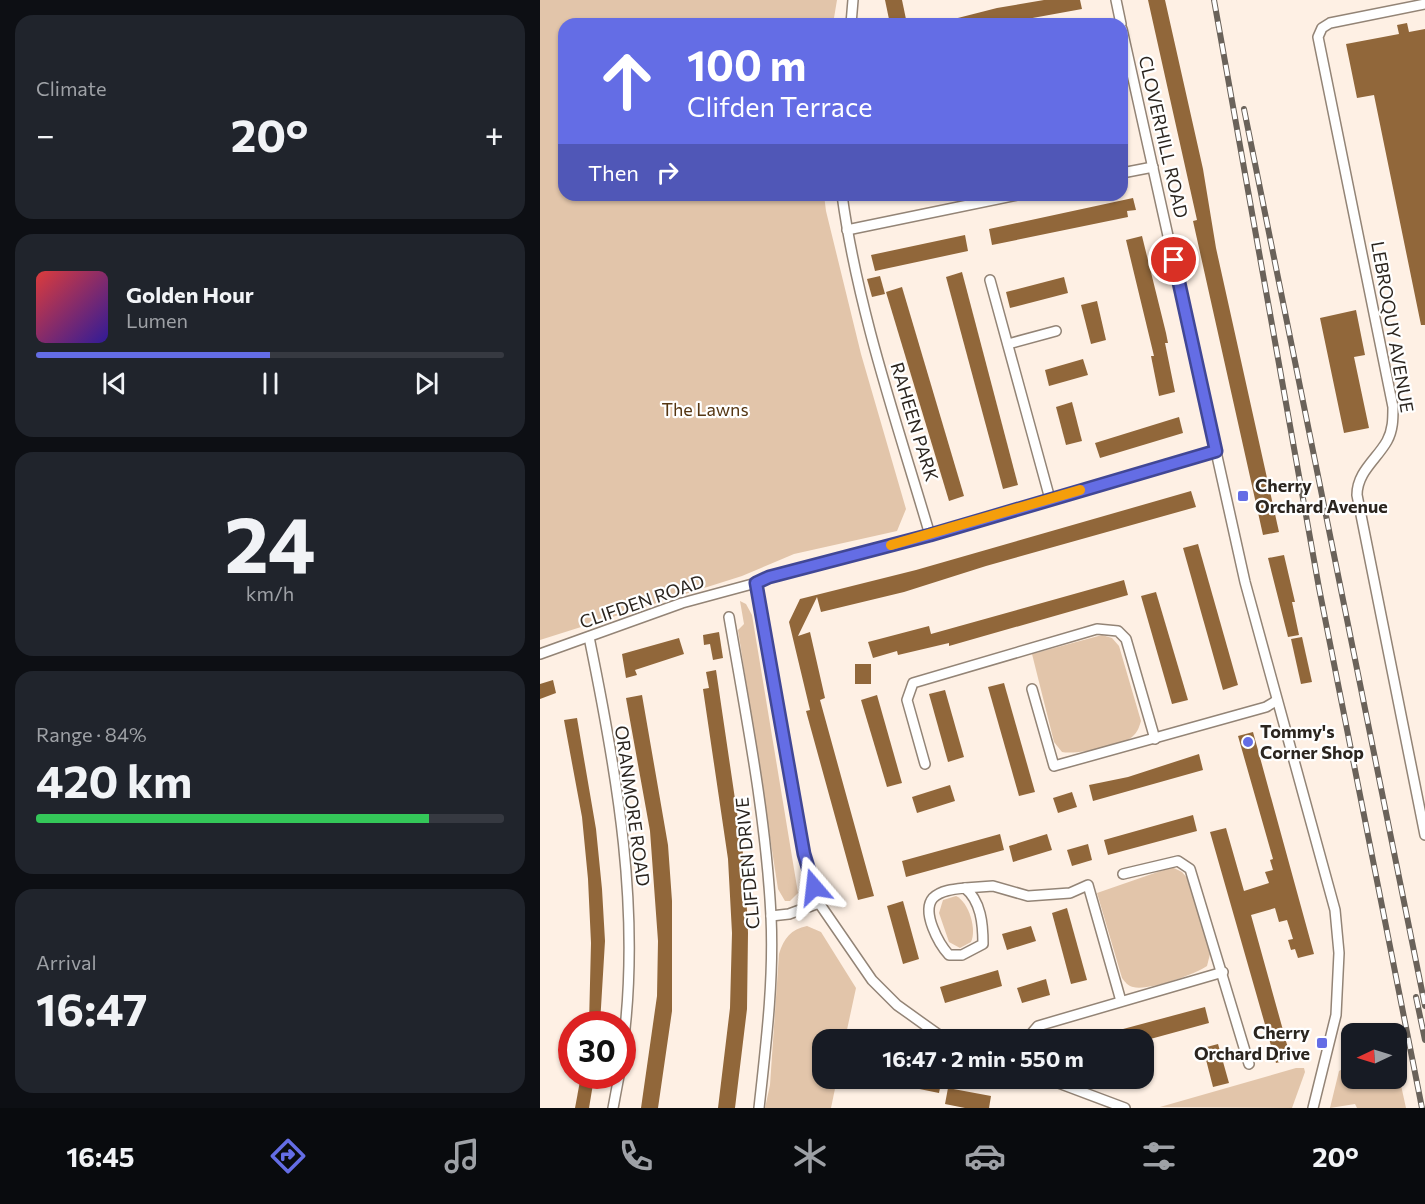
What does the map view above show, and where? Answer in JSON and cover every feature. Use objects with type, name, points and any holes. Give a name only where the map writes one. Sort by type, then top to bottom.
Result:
[{"type":"street","points":[[852,18],[853,0]]},
{"type":"street","points":[[1116,0],[1120,18]]},
{"type":"street","name":"LEBROQUY AVENUE","points":[[1425,4],[1343,20],[1322,28],[1318,41],[1393,407],[1393,425],[1388,439],[1360,480],[1358,504],[1425,835]]},
{"type":"street","name":"CLOVERHILL ROAD","points":[[1128,57],[1226,497],[1276,701]]},
{"type":"street","points":[[1128,172],[1153,167]]},
{"type":"street","name":"RAHEEN PARK","points":[[843,201],[847,230],[880,370],[930,535]]},
{"type":"street","points":[[847,230],[988,201]]},
{"type":"street","points":[[990,280],[1050,499]]},
{"type":"street","points":[[1008,344],[1056,331]]},
{"type":"street","points":[[930,535],[1216,451]]},
{"type":"street","name":"CLIFDEN ROAD","points":[[540,654],[682,603],[756,583],[803,567],[930,535]]},
{"type":"street","points":[[756,583],[804,854],[819,903],[872,980],[897,1005],[931,1029]]},
{"type":"street","name":"CLIFDEN DRIVE","points":[[729,617],[755,768],[771,916],[771,997],[759,1108]]},
{"type":"street","points":[[925,764],[907,700],[913,683],[1097,629],[1118,632],[1126,639],[1155,739]]},
{"type":"street","name":"ORANMORE ROAD","points":[[589,637],[622,830],[627,881],[630,967],[628,1011]]},
{"type":"street","points":[[1032,689],[1054,766],[1266,707],[1276,701],[1330,886],[1337,930],[1339,981],[1336,1015],[1313,1108]]},
{"type":"street","points":[[1124,874],[1178,861],[1190,869],[1249,1064]]},
{"type":"street","points":[[965,888],[974,895],[979,910],[983,944],[962,955],[949,955],[936,936],[931,920],[930,904],[934,897],[945,891],[965,888],[993,886],[1028,897],[1070,892],[1088,885],[1121,1001]]},
{"type":"street","points":[[771,916],[789,914],[819,903]]},
{"type":"street","points":[[1035,1029],[1038,1026],[1223,972]]},
{"type":"street","points":[[614,1108],[617,1089]]},
{"type":"street","points":[[1074,1089],[1125,1108]]},
{"type":"green space","name":"The Lawns","points":[[540,0],[837,0],[834,18],[558,18],[558,201],[825,201],[861,354],[906,509],[897,531],[794,554],[742,576],[540,640]]},
{"type":"green space","points":[[740,601],[746,604],[752,615],[798,893],[790,901],[785,901],[778,889],[738,630],[744,624]]},
{"type":"green space","points":[[1102,635],[1112,638],[1119,646],[1141,721],[1140,725],[1132,737],[1118,744],[1088,751],[1062,752],[1054,742],[1032,654]]},
{"type":"green space","points":[[1172,867],[1182,872],[1188,879],[1210,954],[1207,966],[1182,978],[1149,987],[1131,986],[1122,978],[1097,893]]},
{"type":"green space","points":[[956,896],[961,899],[968,910],[973,931],[971,942],[960,948],[949,942],[939,913],[943,900]]},
{"type":"green space","points":[[807,926],[821,932],[856,988],[847,1029],[812,1029],[812,1089],[835,1089],[831,1108],[765,1108],[770,1085],[779,954],[783,943],[797,929]]},
{"type":"green space","points":[[1296,1068],[1304,1068],[1305,1072],[1292,1108],[1160,1107]]},
{"type":"green space","points":[[1341,1070],[1341,1089],[1402,1089],[1406,1108],[1357,1108],[1355,1104],[1330,1108]]},
{"type":"building","points":[[885,0],[902,0],[906,18],[889,18]]},
{"type":"building","points":[[1044,0],[1080,0],[1082,9],[1033,18],[958,18]]},
{"type":"building","points":[[1148,0],[1165,0],[1203,169],[1216,248],[1279,532],[1263,535],[1193,221],[1197,220]]},
{"type":"building","points":[[1407,23],[1409,32],[1425,29],[1425,325],[1421,325],[1374,95],[1357,98],[1346,44],[1399,34],[1397,25]]},
{"type":"building","points":[[1133,198],[1136,210],[1127,211],[1128,217],[992,245],[989,229],[1128,201]]},
{"type":"building","points":[[965,235],[968,251],[875,271],[871,255]]},
{"type":"building","points":[[1142,236],[1166,333],[1168,343],[1165,343],[1175,392],[1159,396],[1151,356],[1154,356],[1126,240]]},
{"type":"building","points":[[962,272],[1018,485],[1003,489],[946,277]]},
{"type":"building","points":[[880,276],[885,294],[872,297],[867,279]]},
{"type":"building","points":[[1064,277],[1068,293],[1010,308],[1006,292]]},
{"type":"building","points":[[902,287],[964,496],[949,501],[886,292]]},
{"type":"building","points":[[1097,301],[1106,340],[1091,344],[1081,305]]},
{"type":"building","points":[[1356,310],[1365,355],[1354,357],[1369,428],[1344,433],[1320,318]]},
{"type":"building","points":[[1083,359],[1088,375],[1049,386],[1045,370]]},
{"type":"building","points":[[1072,402],[1082,441],[1066,445],[1056,407]]},
{"type":"building","points":[[1179,417],[1183,433],[1100,458],[1095,443]]},
{"type":"building","points":[[1191,491],[1196,507],[986,566],[904,592],[821,612],[817,597],[798,636],[810,632],[825,698],[820,700],[874,896],[858,900],[806,711],[810,710],[789,622],[800,599],[916,570]]},
{"type":"building","points":[[1198,544],[1238,685],[1223,690],[1183,548]]},
{"type":"building","points":[[1284,555],[1295,602],[1292,602],[1299,635],[1288,637],[1268,558]]},
{"type":"building","points":[[1124,580],[1128,595],[949,646],[949,643],[898,655],[897,651],[873,658],[868,642],[929,626],[931,634]]},
{"type":"building","points":[[1156,592],[1188,700],[1172,704],[1141,596]]},
{"type":"building","points":[[719,632],[723,658],[713,660],[710,644],[704,645],[703,635]]},
{"type":"building","points":[[1302,637],[1312,682],[1301,684],[1291,639]]},
{"type":"building","points":[[679,638],[684,654],[635,670],[637,675],[626,678],[622,654]]},
{"type":"building","points":[[855,664],[871,664],[871,684],[855,684]]},
{"type":"building","points":[[716,670],[745,867],[748,933],[747,1009],[735,1108],[718,1108],[730,1008],[732,933],[728,859],[703,689],[709,688],[706,672]]},
{"type":"building","points":[[553,680],[556,693],[540,699],[540,684]]},
{"type":"building","points":[[1004,683],[1035,792],[1019,796],[988,687]]},
{"type":"building","points":[[945,690],[964,757],[948,762],[929,694]]},
{"type":"building","points":[[642,695],[668,845],[672,901],[672,1011],[658,1108],[641,1108],[657,996],[658,941],[650,831],[626,698]]},
{"type":"building","points":[[877,695],[902,783],[887,787],[861,700]]},
{"type":"building","points":[[577,718],[596,829],[605,941],[601,1011],[589,1011],[591,943],[588,879],[582,817],[564,720]]},
{"type":"building","points":[[1253,732],[1314,954],[1298,958],[1295,949],[1291,950],[1288,940],[1293,939],[1287,920],[1279,922],[1275,908],[1251,915],[1291,1059],[1276,1063],[1210,832],[1226,828],[1244,891],[1269,883],[1265,872],[1273,870],[1270,860],[1273,859],[1238,736]]},
{"type":"building","points":[[1199,754],[1203,770],[1093,801],[1089,785],[1128,777]]},
{"type":"building","points":[[950,785],[955,801],[917,813],[912,797]]},
{"type":"building","points":[[1072,792],[1077,807],[1058,813],[1053,798]]},
{"type":"building","points":[[1193,815],[1197,831],[1108,855],[1104,840]]},
{"type":"building","points":[[1000,834],[1004,850],[906,877],[902,861]]},
{"type":"building","points":[[1047,834],[1052,850],[1013,862],[1009,846]]},
{"type":"building","points":[[1088,844],[1092,860],[1072,866],[1067,850]]},
{"type":"building","points":[[903,901],[919,959],[903,964],[887,906]]},
{"type":"building","points":[[1067,908],[1087,980],[1071,984],[1052,913]]},
{"type":"building","points":[[1031,926],[1036,941],[1007,950],[1002,934]]},
{"type":"building","points":[[998,970],[1002,986],[945,1003],[940,987]]},
{"type":"building","points":[[1046,979],[1050,995],[1022,1003],[1017,988]]},
{"type":"building","points":[[1205,1007],[1209,1023],[1154,1038],[1154,1029],[1123,1029]]},
{"type":"building","points":[[1218,1044],[1229,1083],[1213,1087],[1203,1048]]},
{"type":"building","points":[[579,1089],[592,1089],[589,1108],[575,1108]]},
{"type":"building","points":[[919,1089],[940,1089],[939,1093]]},
{"type":"building","points":[[948,1089],[991,1096],[989,1108],[965,1108],[945,1104]]},
{"type":"railway","points":[[1214,0],[1319,588],[1422,1108]]},
{"type":"railway","points":[[1244,109],[1425,1006]]},
{"type":"railway","points":[[1416,997],[1425,1040]]},
{"type":"slow traffic","points":[[891,545],[1080,490]]},
{"type":"place","name":"Cherry Orchard Avenue","points":[[1243,496]]},
{"type":"place","name":"Tommy's Corner Shop","points":[[1248,742]]},
{"type":"place","name":"Cherry Orchard Drive","points":[[1322,1043]]},
{"type":"route","points":[[814,887],[804,854],[756,583],[769,577],[930,535],[1216,451],[1174,260]]}]
